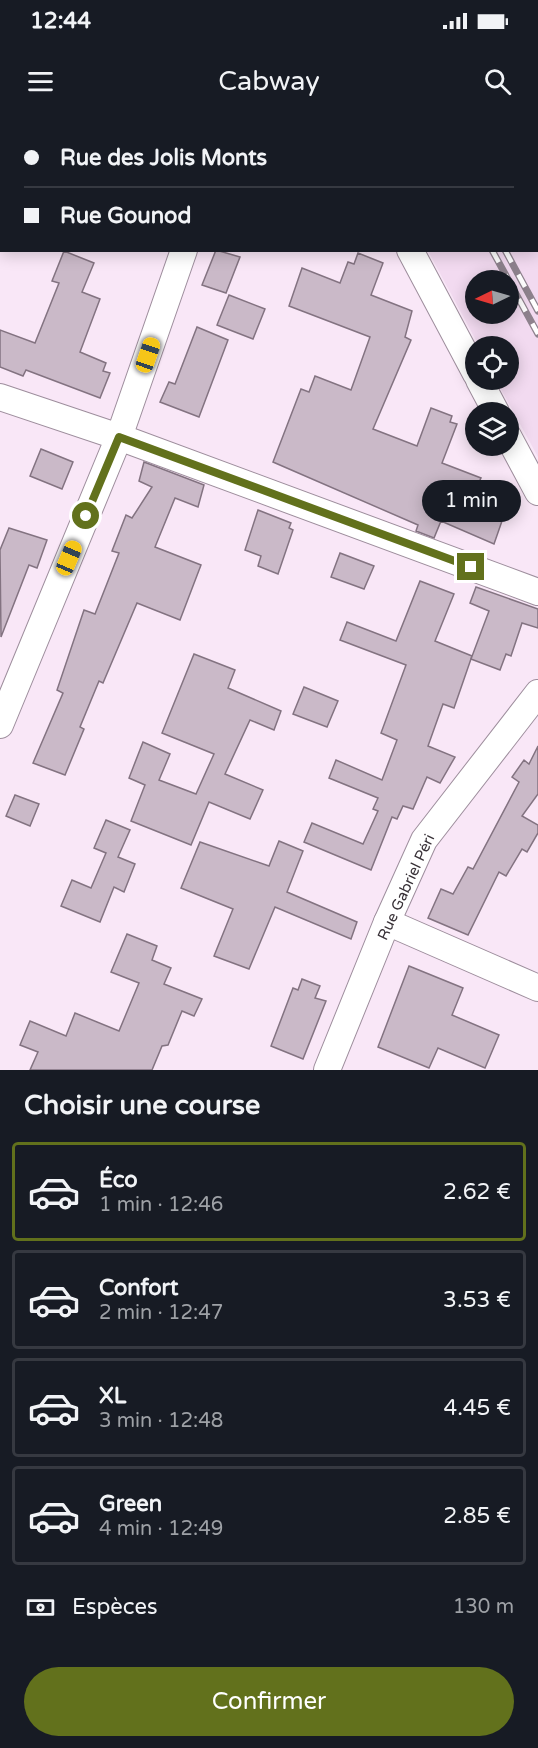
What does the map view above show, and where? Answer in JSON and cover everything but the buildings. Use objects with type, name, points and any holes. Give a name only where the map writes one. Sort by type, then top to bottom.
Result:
[{"type":"street","points":[[0,725],[119,437],[183,252]]},
{"type":"street","points":[[411,252],[465,353]]},
{"type":"street","points":[[0,397],[119,437],[538,592]]},
{"type":"street","points":[[519,456],[538,492]]},
{"type":"street","name":"Rue Gabriel Péri","points":[[327,1070],[387,922],[424,840],[538,693]]},
{"type":"street","points":[[387,922],[538,988]]},
{"type":"shaded area","points":[[429,252],[538,252],[538,457],[519,422],[519,402],[508,402],[501,390],[519,390],[519,336],[474,336],[467,324],[519,324],[519,270],[465,270],[465,320]]},
{"type":"railway","points":[[493,252],[538,334]]},
{"type":"railway","points":[[506,252],[538,311]]},
{"type":"route","points":[[86,516],[119,437],[471,567]]}]
